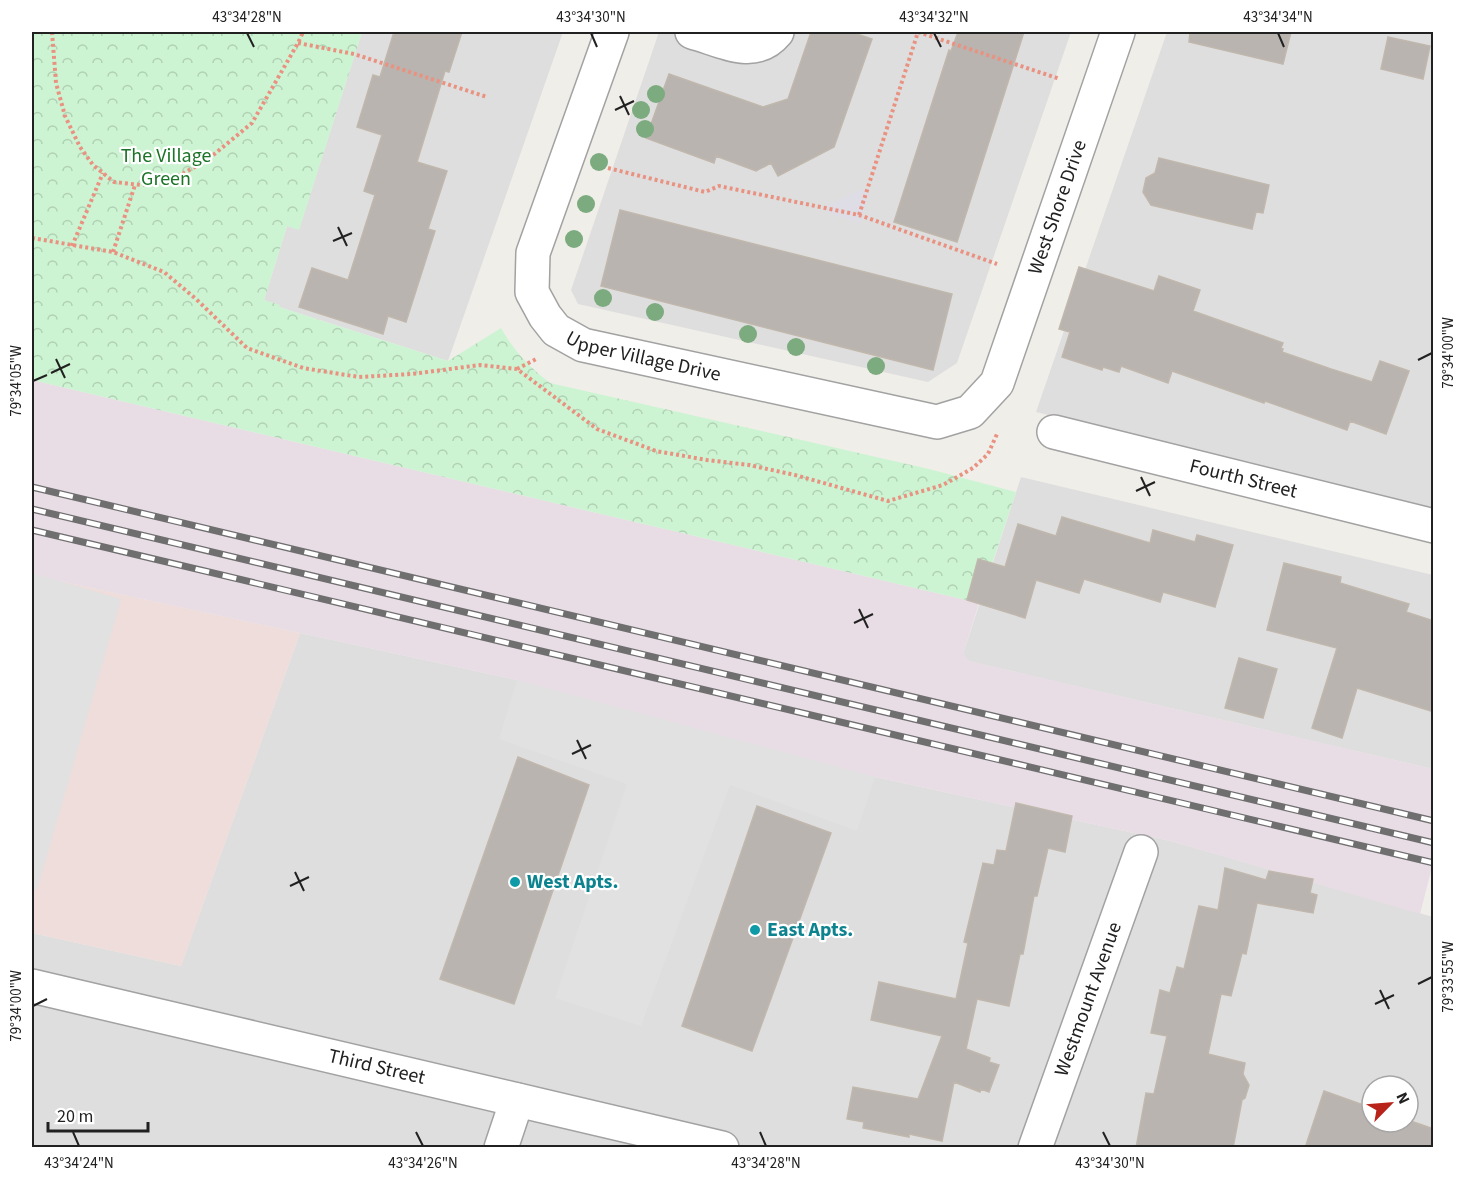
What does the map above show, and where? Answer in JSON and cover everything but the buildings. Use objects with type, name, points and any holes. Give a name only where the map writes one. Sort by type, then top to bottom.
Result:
[{"type":"street","name":"Upper Village Drive","points":[[612,32],[533,253],[532,292],[545,316],[556,330],[583,345],[937,422],[970,412],[997,383]]},
{"type":"street","points":[[692,32],[743,47],[756,47],[769,41],[777,32]]},
{"type":"street","name":"West Shore Drive","points":[[997,383],[1118,32]]},
{"type":"street","name":"Fourth Street","points":[[1054,432],[1088,438],[1434,526]]},
{"type":"street","name":"Westmount Avenue","points":[[1035,1148],[1141,852]]},
{"type":"street","name":"Third Street","points":[[32,989],[722,1148]]},
{"type":"street","points":[[501,1148],[517,1100]]},
{"type":"path","points":[[52,32],[56,83],[64,116],[80,147],[93,165],[114,182],[135,185],[167,182],[206,161],[252,123],[303,32]]},
{"type":"path","points":[[859,215],[918,32],[1060,79]]},
{"type":"path","points":[[298,44],[354,54],[487,97]]},
{"type":"path","points":[[608,168],[705,192],[719,186],[859,215],[997,264]]},
{"type":"path","points":[[72,246],[104,173]]},
{"type":"path","points":[[113,252],[135,185]]},
{"type":"path","points":[[32,238],[113,252],[164,272],[196,298],[247,348],[303,368],[359,377],[412,374],[480,365],[517,369],[597,429],[656,452],[749,465],[888,501],[943,485],[974,468],[988,454],[1001,425]]},
{"type":"shaded area","points":[[362,32],[563,32],[448,361],[279,307],[264,300],[287,226],[299,229]]},
{"type":"shaded area","points":[[659,32],[1071,32],[957,363],[928,382],[578,304],[571,290]]},
{"type":"shaded area","points":[[1167,32],[1433,32],[1433,509],[1036,412]]},
{"type":"shaded area","points":[[862,189],[870,192],[860,223],[826,212],[827,206]]},
{"type":"shaded area","points":[[32,380],[979,603],[963,654],[969,661],[1433,769],[1433,863],[1420,914],[1171,841],[875,777],[517,680],[32,575]]},
{"type":"shaded area","points":[[1021,477],[1433,575],[1433,769],[968,661],[963,654]]},
{"type":"shaded area","points":[[32,573],[121,599],[37,890],[32,888]]},
{"type":"shaded area","points":[[32,575],[300,633],[181,966],[32,933]]},
{"type":"shaded area","points":[[300,633],[517,680],[875,777],[1171,841],[1433,917],[1433,1147],[32,1148],[32,933],[181,966]]},
{"type":"shaded area","points":[[517,680],[875,777],[857,831],[730,785],[641,1026],[555,998],[627,784],[499,739]]},
{"type":"green space","name":"The Village Green","points":[[32,32],[362,32],[299,230],[287,226],[264,300],[280,305],[279,307],[448,361],[501,328],[522,358],[550,383],[929,469],[1016,492],[979,603],[32,380]]},
{"type":"railway","points":[[32,487],[1434,821]]},
{"type":"railway","points":[[32,509],[1434,843]]},
{"type":"railway","points":[[32,530],[1434,863]]},
{"type":"place","name":"West Apts.","points":[[515,882]]},
{"type":"place","name":"East Apts.","points":[[755,930]]}]
